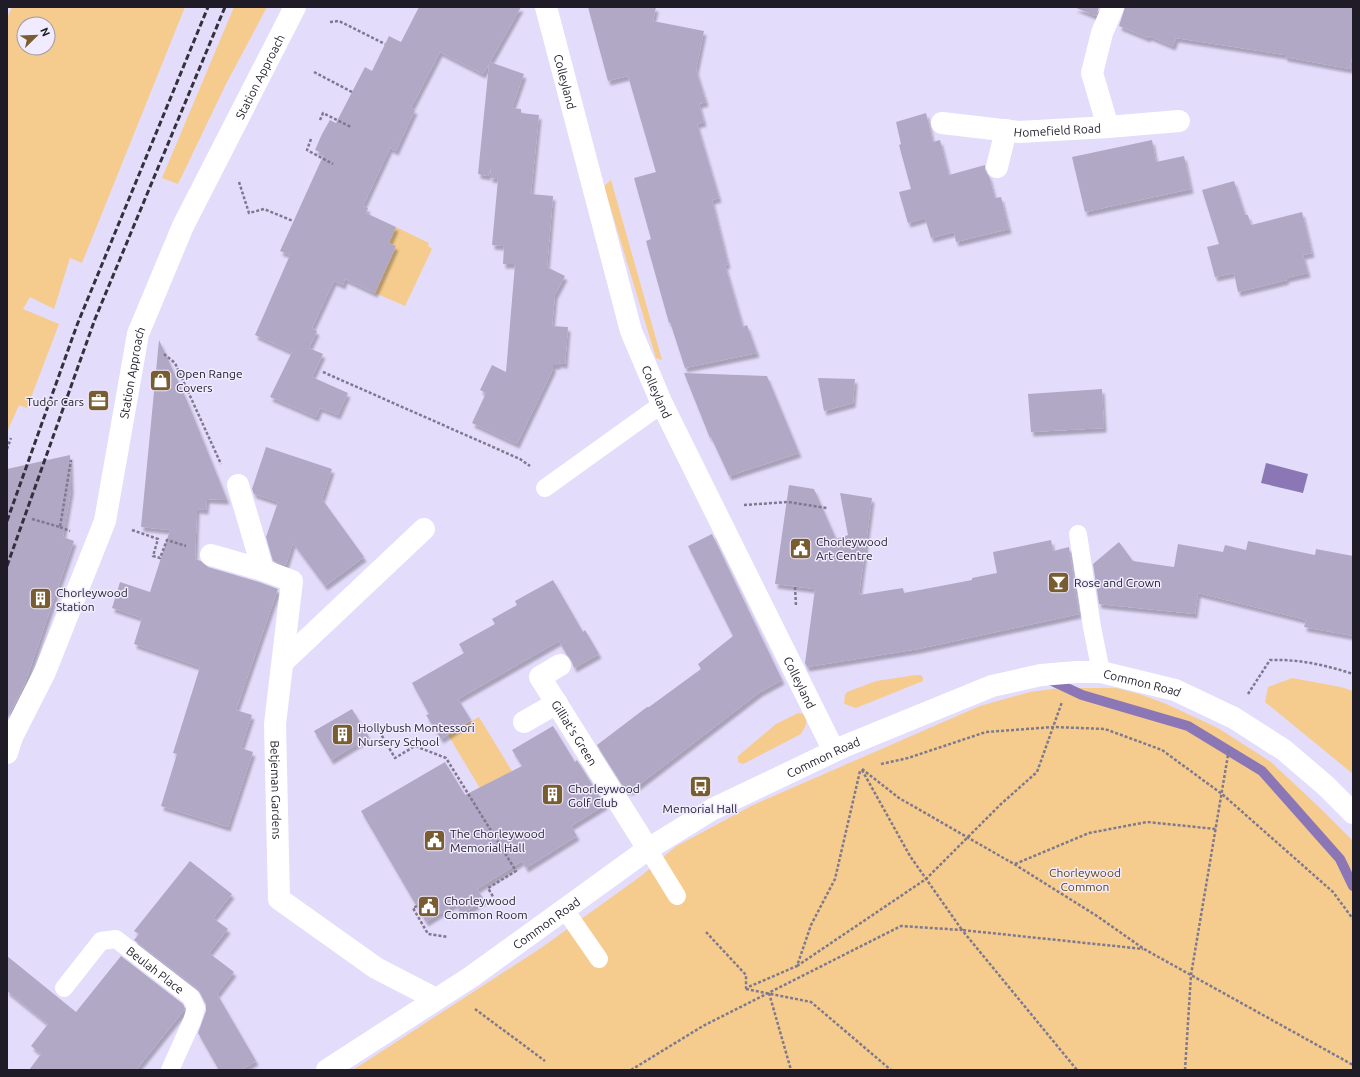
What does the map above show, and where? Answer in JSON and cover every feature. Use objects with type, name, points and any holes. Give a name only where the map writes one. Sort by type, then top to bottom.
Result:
[{"type":"street","name":"Station Approach","points":[[7,753],[12,737],[45,672],[105,521],[138,334],[183,226],[295,7]]},
{"type":"street","name":"Colleyland","points":[[546,7],[631,331],[662,404],[834,751]]},
{"type":"street","name":"Homefield Road","points":[[1108,127],[1092,74],[1102,33],[1113,7]]},
{"type":"street","name":"Homefield Road","points":[[942,123],[1019,132],[1178,121]]},
{"type":"street","name":"Homefield Road","points":[[997,167],[1006,130]]},
{"type":"street","points":[[238,485],[263,570]]},
{"type":"street","points":[[283,662],[424,529]]},
{"type":"street","name":"Betjeman Gardens","points":[[211,555],[263,570],[292,581],[275,724],[279,898],[376,968],[443,994]]},
{"type":"street","name":"Gilliat's Green","points":[[560,665],[540,676],[648,849]]},
{"type":"street","name":"Common Road","points":[[327,1070],[471,977],[648,849],[713,809],[834,751],[992,686],[1041,675],[1101,672],[1175,690],[1234,718],[1284,750],[1326,786],[1353,813]]},
{"type":"street","points":[[524,722],[557,703]]},
{"type":"lane","points":[[545,488],[662,404]]},
{"type":"lane","points":[[1078,534],[1092,627],[1101,672]]},
{"type":"lane","points":[[648,849],[677,896]]},
{"type":"lane","points":[[565,910],[599,959]]},
{"type":"lane","name":"Beulah Place","points":[[64,988],[101,942],[116,940],[191,997],[196,1008],[192,1021],[170,1070]]},
{"type":"path","points":[[330,22],[339,20],[385,44]]},
{"type":"path","points":[[314,72],[352,92]]},
{"type":"path","points":[[320,120],[323,113],[351,127]]},
{"type":"path","points":[[312,139],[307,150],[333,164]]},
{"type":"path","points":[[239,182],[249,213],[264,209],[293,221]]},
{"type":"path","points":[[138,334],[175,363],[225,473],[238,485]]},
{"type":"path","points":[[324,372],[520,459],[532,468]]},
{"type":"path","points":[[7,449],[12,438]]},
{"type":"path","points":[[32,519],[60,527],[71,460]]},
{"type":"path","points":[[717,514],[742,505],[788,502],[827,508]]},
{"type":"path","points":[[155,538],[158,539],[152,556],[160,558],[167,540],[184,545]]},
{"type":"path","points":[[1185,1070],[1191,976],[1234,718],[1270,660],[1286,660],[1330,667],[1353,674]]},
{"type":"path","points":[[746,988],[797,966],[926,879],[967,837],[1037,772],[1054,727],[1066,687],[1077,672]]},
{"type":"path","points":[[365,730],[375,724],[395,758],[415,746],[446,758],[516,871],[488,888],[495,900]]},
{"type":"path","points":[[877,765],[908,758],[986,732],[1054,727],[1104,728],[1162,750],[1222,794],[1333,892],[1353,919]]},
{"type":"path","points":[[861,768],[869,767]]},
{"type":"path","points":[[861,768],[899,798],[1014,864],[1098,916],[1144,949],[1353,1066]]},
{"type":"path","points":[[861,768],[910,856],[962,930],[1077,1070]]},
{"type":"path","points":[[797,966],[811,925],[835,879],[861,768]]},
{"type":"path","points":[[1014,864],[1089,833],[1147,822],[1216,829]]},
{"type":"path","points":[[416,906],[413,908],[428,934],[448,937]]},
{"type":"path","points":[[631,1070],[703,1026],[901,926],[962,930],[1144,949]]},
{"type":"path","points":[[706,932],[746,975],[746,988]]},
{"type":"path","points":[[746,988],[810,1002],[891,1070]]},
{"type":"path","points":[[769,993],[791,1070]]},
{"type":"path","points":[[443,994],[545,1061]]},
{"type":"green space","points":[[12,7],[185,7],[82,263],[70,258],[54,309],[30,297],[23,309],[59,324],[27,408],[19,405],[7,432],[7,18]]},
{"type":"green space","points":[[234,7],[267,7],[226,84],[178,184],[162,178]]},
{"type":"green space","points":[[611,180],[662,360],[656,358],[604,186]]},
{"type":"green space","points":[[396,227],[429,243],[428,246],[432,249],[405,306],[375,293],[396,247],[389,243]]},
{"type":"green space","points":[[921,675],[923,681],[856,708],[844,703],[847,692],[876,681]]},
{"type":"green space","points":[[1292,678],[1341,687],[1353,691],[1353,774],[1265,702],[1268,687]]},
{"type":"green space","name":"Chorleywood Common","points":[[1061,688],[1116,688],[1164,703],[1218,728],[1271,762],[1353,841],[1353,1070],[353,1070],[541,948],[641,876],[675,847],[753,805],[980,706],[1030,692]]},
{"type":"green space","points":[[798,713],[803,714],[807,719],[801,734],[743,764],[738,762],[738,756],[776,724]]},
{"type":"green space","points":[[479,717],[512,771],[481,790],[448,735]]},
{"type":"shaded area","points":[[1266,463],[1308,474],[1303,493],[1261,483]]},
{"type":"building","points":[[419,7],[521,7],[490,62],[524,74],[512,108],[521,109],[521,113],[539,115],[531,194],[553,196],[547,267],[565,276],[555,295],[552,326],[568,327],[565,364],[558,363],[558,365],[553,365],[553,369],[517,444],[472,423],[486,393],[480,390],[492,365],[506,372],[515,264],[503,264],[504,246],[492,245],[498,179],[490,178],[491,167],[488,176],[478,174],[489,64],[483,74],[440,52],[411,108],[415,110],[396,151],[390,148],[363,206],[368,208],[366,213],[396,227],[389,243],[396,246],[375,293],[345,279],[343,285],[334,281],[312,328],[317,331],[309,348],[323,354],[312,377],[348,393],[338,415],[320,408],[316,417],[270,397],[292,352],[255,335],[290,255],[280,251],[324,154],[315,150],[322,134],[330,120],[336,123],[365,67],[372,71],[389,36],[401,42]]},
{"type":"building","points":[[588,7],[656,7],[653,21],[704,31],[696,70],[706,102],[699,104],[704,122],[697,124],[719,198],[712,200],[728,264],[725,265],[743,327],[747,325],[757,353],[685,368],[670,322],[669,323],[646,241],[651,239],[634,178],[656,172],[628,76],[608,81]]},
{"type":"building","points":[[1074,7],[1099,7],[1096,16]]},
{"type":"building","points":[[1125,7],[1353,7],[1353,50],[1350,69],[1285,57],[1285,55],[1176,38],[1173,46],[1119,26]]},
{"type":"building","points":[[926,113],[933,142],[940,140],[949,175],[985,165],[985,171],[989,176],[995,198],[1001,197],[1009,229],[956,242],[954,232],[931,238],[925,218],[908,223],[899,192],[911,189],[899,145],[901,144],[896,122]]},
{"type":"building","points":[[1152,140],[1156,162],[1184,156],[1191,189],[1085,212],[1072,157]]},
{"type":"building","points":[[1234,181],[1245,215],[1248,215],[1251,225],[1302,212],[1312,253],[1303,255],[1308,273],[1286,278],[1287,280],[1238,292],[1234,273],[1215,277],[1207,247],[1219,244],[1202,190]]},
{"type":"building","points":[[159,340],[187,401],[227,500],[207,499],[206,510],[197,509],[195,559],[201,561],[208,567],[278,589],[236,710],[252,715],[241,748],[253,752],[228,827],[161,806],[177,754],[173,753],[200,667],[134,644],[142,618],[112,608],[120,582],[150,592],[170,530],[141,527]]},
{"type":"building","points":[[684,373],[767,376],[799,453],[729,476],[711,437],[710,438]]},
{"type":"building","points":[[818,378],[855,379],[853,403],[824,411]]},
{"type":"building","points":[[1102,389],[1104,428],[1031,432],[1028,394]]},
{"type":"building","points":[[266,447],[332,469],[322,499],[364,557],[325,586],[293,543],[286,565],[273,561],[266,537],[278,502],[254,494],[252,489]]},
{"type":"building","points":[[70,455],[71,490],[63,537],[74,541],[24,686],[7,719],[7,469]]},
{"type":"building","points":[[789,485],[814,489],[836,539],[848,535],[840,493],[872,498],[859,595],[903,588],[904,593],[972,580],[972,578],[997,573],[993,552],[1051,540],[1053,551],[1069,547],[1079,614],[918,649],[807,667],[805,663],[815,589],[775,584]]},
{"type":"building","points":[[712,534],[782,680],[760,692],[631,791],[630,789],[626,791],[597,745],[701,669],[698,664],[733,636],[688,546]]},
{"type":"building","points":[[1248,541],[1315,555],[1316,549],[1353,556],[1353,636],[1304,627],[1306,620],[1198,593],[1195,614],[1099,604],[1093,564],[1119,542],[1133,561],[1174,567],[1178,544],[1223,552],[1225,545],[1246,550]]},
{"type":"building","points":[[553,580],[583,632],[585,630],[599,654],[574,668],[571,659],[559,641],[458,699],[471,720],[441,739],[426,715],[429,714],[412,683],[464,653],[459,644],[495,624],[492,619],[517,605],[515,601]]},
{"type":"building","name":"Hollybush Montessori Nursery School","points":[[352,709],[369,737],[331,760],[314,731]]},
{"type":"building","points":[[553,726],[575,762],[577,760],[605,805],[571,826],[577,836],[526,868],[522,861],[477,889],[484,900],[462,914],[455,904],[426,922],[361,811],[445,762],[465,795],[522,766],[512,750]]},
{"type":"building","points":[[190,861],[232,894],[213,918],[228,929],[209,953],[234,972],[217,994],[256,1061],[241,1070],[219,1070],[198,1033],[206,1011],[206,1004],[198,989],[134,940],[139,934],[134,931]]},
{"type":"building","points":[[7,956],[76,1012],[121,956],[183,1004],[185,1009],[136,1070],[29,1070],[41,1054],[31,1046],[48,1024],[7,991]]},
{"type":"waterway","points":[[1048,679],[1082,695],[1188,726],[1262,771],[1340,859],[1353,886]]},
{"type":"railway","points":[[7,521],[77,325],[208,7]]},
{"type":"railway","points":[[7,566],[95,319],[225,7]]},
{"type":"place","name":"Open Range Covers","points":[[160,380]]},
{"type":"place","name":"Tudor Cars","points":[[99,401]]},
{"type":"place","name":"Chorleywood Art Centre","points":[[800,548]]},
{"type":"place","name":"Rose and Crown","points":[[1058,582]]},
{"type":"place","name":"Chorleywood Station","points":[[40,599]]},
{"type":"place","name":"Hollybush Montessori Nursery School","points":[[342,734]]},
{"type":"place","name":"Memorial Hall","points":[[700,787]]},
{"type":"place","name":"Chorleywood Golf Club","points":[[553,795]]},
{"type":"place","name":"The Chorleywood Memorial Hall","points":[[435,840]]},
{"type":"place","name":"Chorleywood Common Room","points":[[428,907]]}]
